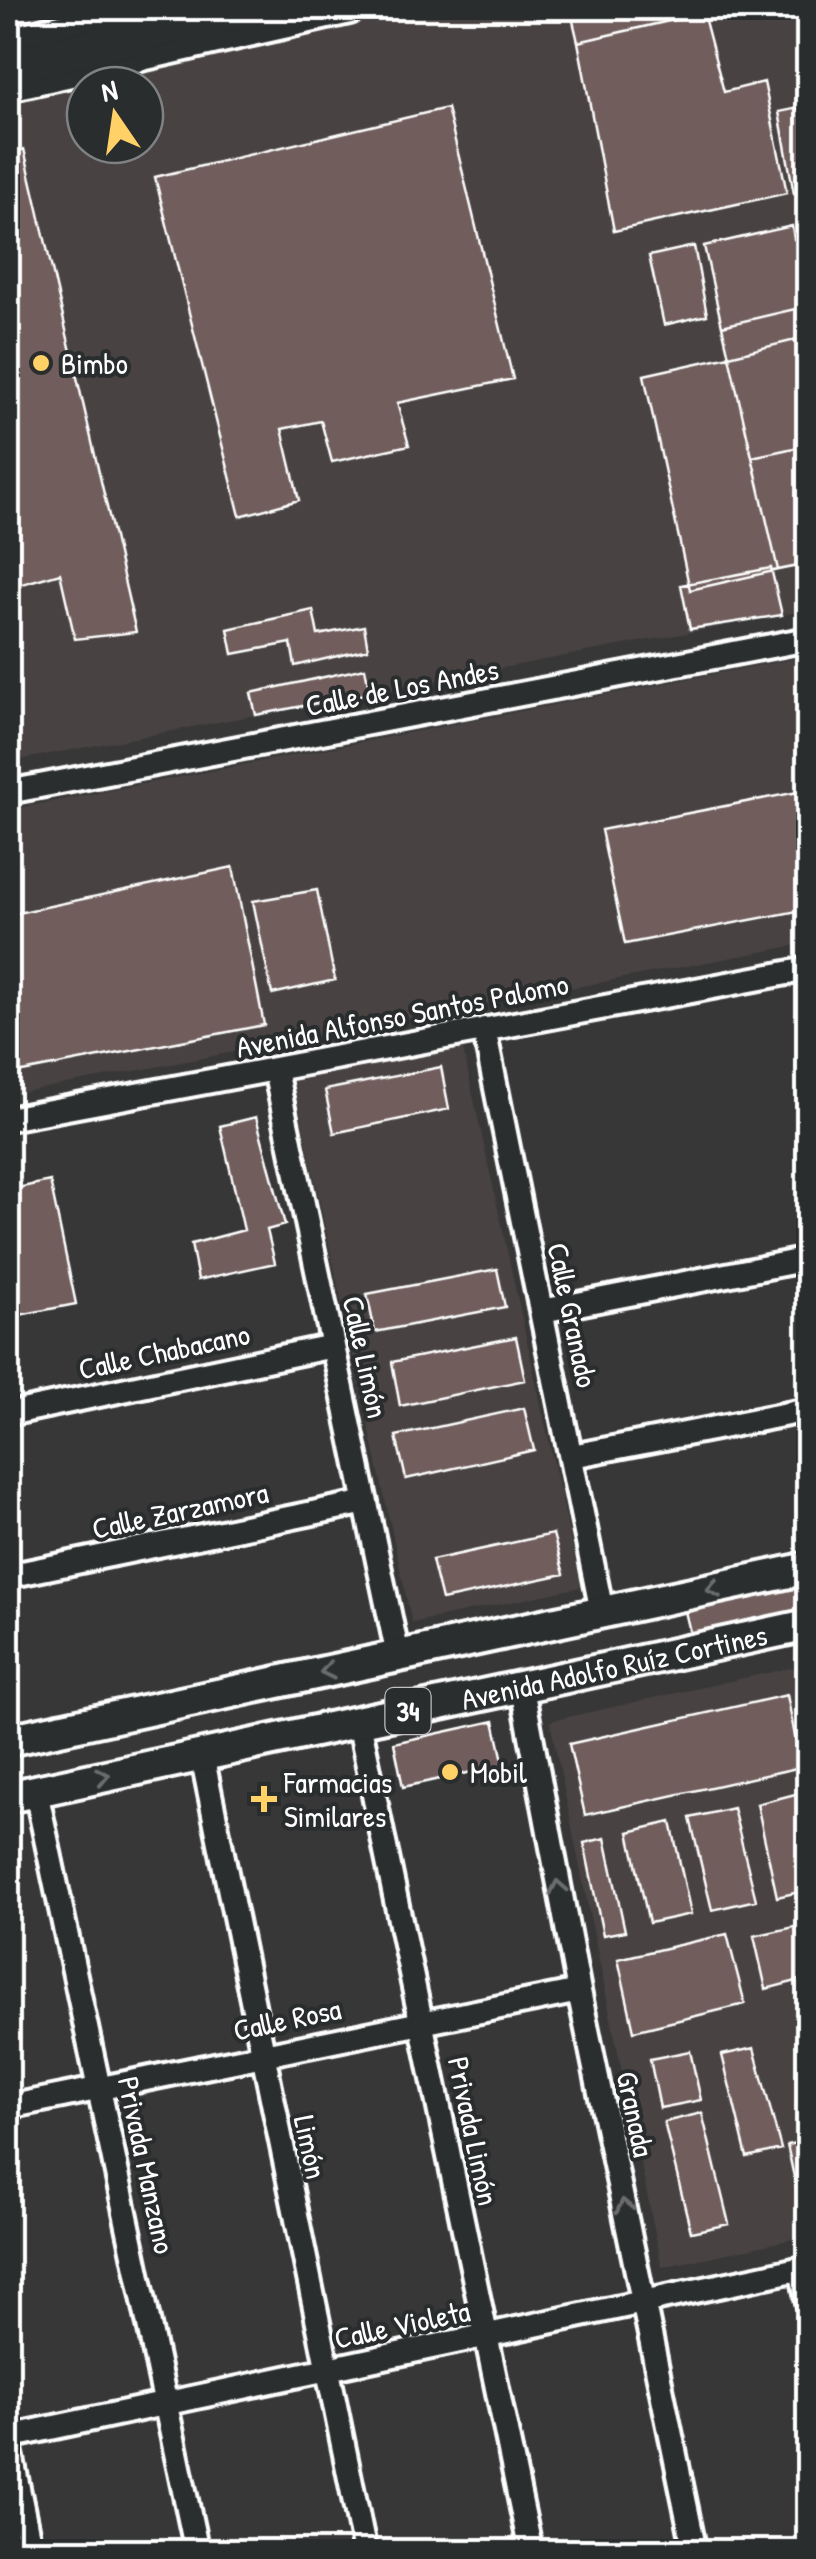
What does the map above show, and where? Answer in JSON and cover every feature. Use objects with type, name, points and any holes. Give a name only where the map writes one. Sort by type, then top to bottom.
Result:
[{"type":"highway","points":[[8,67],[249,8]]},
{"type":"main road","points":[[8,43],[150,8]]},
{"type":"main road","points":[[8,85],[349,8]]},
{"type":"main road","name":"Avenida Adolfo Ruíz Cortines","points":[[8,1740],[808,1568]]},
{"type":"main road","name":"Avenida Adolfo Ruíz Cortines","points":[[22,1794],[808,1625]]},
{"type":"street","name":"Calle de Los Andes","points":[[8,792],[808,639]]},
{"type":"street","name":"Avenida Alfonso Santos Palomo","points":[[8,1120],[808,969]]},
{"type":"street","name":"Calle Granado","points":[[484,1029],[602,1612]]},
{"type":"street","name":"Calle Limón","points":[[275,1070],[398,1656]]},
{"type":"street","points":[[542,1311],[808,1259]]},
{"type":"street","name":"Calle Chabacano","points":[[8,1414],[333,1346]]},
{"type":"street","points":[[572,1456],[808,1410]]},
{"type":"street","name":"Calle Zarzamora","points":[[8,1576],[366,1502]]},
{"type":"street","name":"Granada","points":[[522,1688],[578,1990],[695,2552]]},
{"type":"street","name":"Privada Limón","points":[[359,1722],[531,2552]]},
{"type":"street","name":"Limón","points":[[202,1755],[364,2552]]},
{"type":"street","name":"Privada Manzano","points":[[22,1794],[100,2087],[197,2552]]},
{"type":"street","name":"Calle Rosa","points":[[8,2107],[578,1990]]},
{"type":"street","points":[[805,2268],[808,2302]]},
{"type":"street","name":"Calle Violeta","points":[[8,2438],[805,2268]]},
{"type":"street","points":[[8,2438],[31,2552]]},
{"type":"shaded area","points":[[412,8],[802,8],[808,35],[808,610],[8,762],[8,105],[65,91],[65,165],[165,165],[165,67]]},
{"type":"shaded area","points":[[808,656],[808,943],[8,1095],[8,810]]},
{"type":"shaded area","points":[[462,1045],[581,1587],[412,1623],[293,1080]]},
{"type":"shaded area","points":[[808,1664],[808,2236],[662,2267],[550,1721]]},
{"type":"building","points":[[570,8],[726,8],[578,42]]},
{"type":"building","points":[[703,13],[724,92],[764,82],[787,193],[614,231],[578,42]]},
{"type":"building","points":[[808,106],[808,193],[794,194],[779,112]]},
{"type":"building","points":[[447,108],[513,379],[397,403],[409,445],[332,462],[321,421],[282,429],[299,500],[240,516],[155,177]]},
{"type":"building","name":"Bimbo","points":[[24,149],[136,632],[75,639],[60,573],[8,588],[8,154]]},
{"type":"building","points":[[792,226],[794,239],[808,236],[808,306],[722,326],[704,246]]},
{"type":"building","points":[[694,246],[707,315],[664,325],[649,256]]},
{"type":"building","points":[[808,306],[808,337],[729,356],[722,326]]},
{"type":"building","points":[[808,337],[808,445],[752,457],[729,356]]},
{"type":"building","points":[[729,356],[778,570],[690,590],[644,375]]},
{"type":"building","points":[[808,445],[808,564],[778,570],[752,457]]},
{"type":"building","points":[[771,568],[782,615],[690,629],[681,585]]},
{"type":"building","points":[[313,610],[318,635],[364,626],[368,649],[295,666],[291,643],[233,654],[228,629]]},
{"type":"building","points":[[365,668],[370,693],[256,715],[251,693]]},
{"type":"building","points":[[808,790],[808,909],[625,944],[601,830]]},
{"type":"building","points":[[233,867],[264,1025],[12,1074],[8,1050],[8,915]]},
{"type":"building","points":[[317,890],[335,980],[272,994],[253,901]]},
{"type":"building","points":[[441,1067],[449,1109],[334,1133],[325,1090]]},
{"type":"building","points":[[256,1117],[285,1225],[267,1230],[275,1263],[198,1280],[191,1244],[244,1230],[220,1126]]},
{"type":"building","points":[[50,1181],[76,1304],[14,1316],[8,1288],[8,1190]]},
{"type":"building","points":[[497,1269],[505,1307],[375,1332],[367,1294]]},
{"type":"building","points":[[516,1337],[525,1380],[400,1406],[392,1362]]},
{"type":"building","points":[[524,1408],[534,1450],[406,1479],[396,1436]]},
{"type":"building","points":[[553,1534],[564,1574],[442,1600],[432,1560]]},
{"type":"building","points":[[806,1577],[808,1612],[691,1636],[683,1603]]},
{"type":"building","points":[[787,1695],[801,1767],[585,1815],[569,1744]]},
{"type":"building","points":[[494,1721],[504,1765],[403,1787],[394,1743]]},
{"type":"building","points":[[799,1793],[808,1837],[808,1890],[777,1897],[757,1804]]},
{"type":"building","points":[[733,1808],[756,1900],[712,1910],[690,1818]]},
{"type":"building","points":[[671,1822],[691,1914],[649,1923],[629,1832]]},
{"type":"building","points":[[605,1838],[625,1931],[603,1935],[584,1843]]},
{"type":"building","points":[[808,1924],[808,1978],[766,1989],[754,1936]]},
{"type":"building","points":[[727,1934],[745,2004],[634,2031],[618,1959]]},
{"type":"building","points":[[754,2048],[781,2149],[747,2157],[722,2055]]},
{"type":"building","points":[[690,2051],[701,2100],[660,2108],[650,2059]]},
{"type":"building","points":[[702,2113],[729,2224],[691,2232],[664,2122]]},
{"type":"building","points":[[808,2140],[808,2226],[805,2227],[787,2145]]},
{"type":"place","name":"Bimbo","points":[[41,363]]},
{"type":"place","name":"Mobil","points":[[450,1772]]},
{"type":"place","name":"Farmacias Similares","points":[[264,1799]]}]
